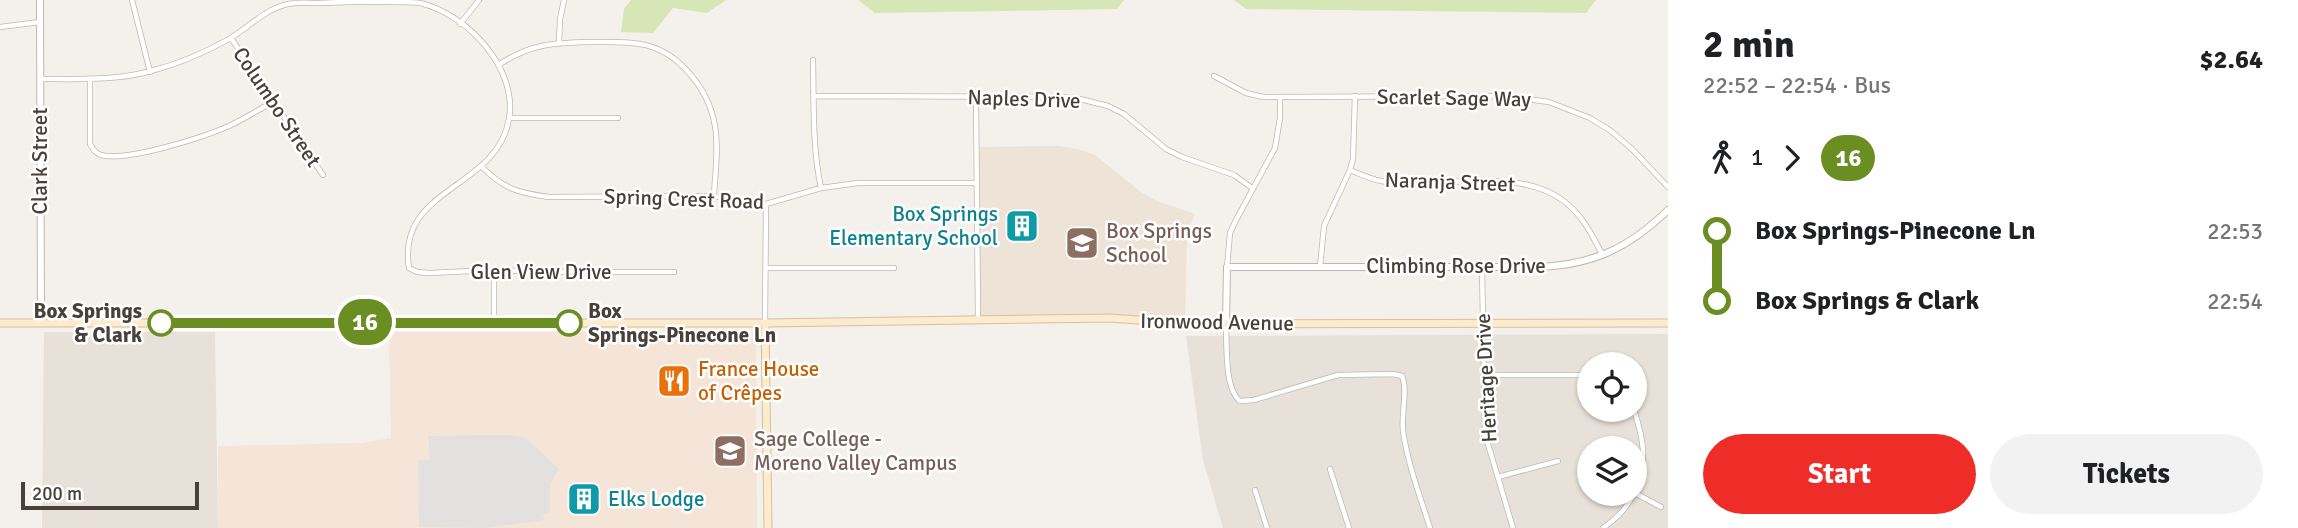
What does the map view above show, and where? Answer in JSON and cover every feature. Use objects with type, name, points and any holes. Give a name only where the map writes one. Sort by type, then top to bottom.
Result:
[{"type":"main road","name":"Ironwood Avenue","points":[[0,323],[765,323],[1110,318],[1226,324],[1668,323]]},
{"type":"main road","points":[[765,323],[768,528]]},
{"type":"street","name":"Clark Street","points":[[40,0],[41,323]]},
{"type":"street","points":[[132,0],[150,72]]},
{"type":"street","points":[[460,24],[479,0]]},
{"type":"street","points":[[559,43],[564,0]]},
{"type":"street","points":[[40,79],[90,79],[150,72],[199,55],[231,38],[270,10],[287,4],[359,1],[418,3],[438,10],[460,24],[477,37],[500,64],[507,82],[509,118],[499,147],[482,167]]},
{"type":"street","points":[[0,27],[40,22]]},
{"type":"street","name":"Columbo Street","points":[[231,38],[323,176]]},
{"type":"street","points":[[500,64],[526,49],[542,44],[641,44],[667,54],[688,71],[710,107],[717,142],[714,196]]},
{"type":"street","points":[[813,60],[815,161],[821,188]]},
{"type":"street","name":"Scarlet Sage Way","points":[[1214,76],[1246,93],[1280,98],[1506,96],[1549,102],[1590,118],[1611,131],[1668,187]]},
{"type":"street","points":[[90,79],[90,144],[93,151],[100,155],[137,152],[199,138],[231,125],[273,102]]},
{"type":"street","name":"Naples Drive","points":[[814,96],[1076,98],[1108,106],[1124,114],[1166,149],[1234,176],[1252,188]]},
{"type":"street","points":[[976,96],[978,319]]},
{"type":"street","points":[[1320,267],[1324,226],[1350,170],[1355,147],[1355,96]]},
{"type":"street","points":[[1280,98],[1275,148],[1230,233],[1226,324],[1230,383],[1235,397],[1240,401],[1254,400],[1338,375],[1402,376],[1405,381],[1402,410],[1405,444],[1430,528]]},
{"type":"street","points":[[509,118],[618,118]]},
{"type":"street","name":"Spring Crest Road","points":[[482,167],[497,182],[527,194],[549,197],[714,196],[765,204],[821,188],[858,183],[976,183]]},
{"type":"street","name":"Glen View Drive","points":[[482,167],[429,204],[417,220],[406,252],[409,268],[429,273],[494,270],[674,272]]},
{"type":"street","name":"Naranja Street","points":[[1350,170],[1383,181],[1502,182],[1538,187],[1554,194],[1579,215],[1603,256]]},
{"type":"street","points":[[765,204],[765,323]]},
{"type":"street","name":"Climbing Rose Drive","points":[[1227,267],[1568,265],[1603,256],[1638,237],[1668,210]]},
{"type":"street","name":"Heritage Drive","points":[[1482,267],[1485,434],[1513,528]]},
{"type":"street","points":[[766,268],[894,268]]},
{"type":"street","points":[[494,270],[494,323]]},
{"type":"street","points":[[1483,375],[1577,375]]},
{"type":"street","points":[[1498,477],[1558,461]]},
{"type":"street","points":[[1330,468],[1349,528]]},
{"type":"street","points":[[1255,490],[1267,528]]},
{"type":"street","points":[[1647,500],[1661,508]]},
{"type":"street","points":[[1603,528],[1626,506]]},
{"type":"shaded area","name":"Box Springs School","points":[[1058,146],[1095,155],[1141,192],[1159,202],[1195,214],[1187,234],[1185,322],[979,318],[977,147]]},
{"type":"shaded area","points":[[44,332],[215,332],[218,528],[42,528]]},
{"type":"shaded area","points":[[389,332],[756,332],[757,528],[218,528],[218,446],[362,443],[391,438]]},
{"type":"shaded area","points":[[1668,334],[1668,528],[1223,528],[1203,460],[1186,336]]},
{"type":"shaded area","points":[[509,435],[526,438],[559,469],[550,484],[550,513],[543,514],[544,520],[485,528],[419,527],[418,460],[430,460],[428,436]]},
{"type":"green space","points":[[631,0],[726,0],[707,13],[673,8],[653,33],[621,32],[624,9]]},
{"type":"green space","points":[[858,0],[1124,0],[1117,9],[875,13]]},
{"type":"green space","points":[[1234,0],[1596,0],[1586,13],[1246,9]]},
{"type":"bus line","name":"16","points":[[161,323],[569,323]]},
{"type":"place","name":"Box Springs Elementary School","points":[[1022,226]]},
{"type":"place","name":"Box Springs School","points":[[1082,243]]},
{"type":"place","name":"Box Springs & Clark","points":[[161,323]]},
{"type":"place","name":"Box Springs-Pinecone Ln","points":[[569,323]]},
{"type":"place","name":"France House of Crêpes","points":[[674,381]]},
{"type":"place","name":"Sage College - Moreno Valley Campus","points":[[730,451]]},
{"type":"place","name":"Elks Lodge","points":[[584,499]]}]
